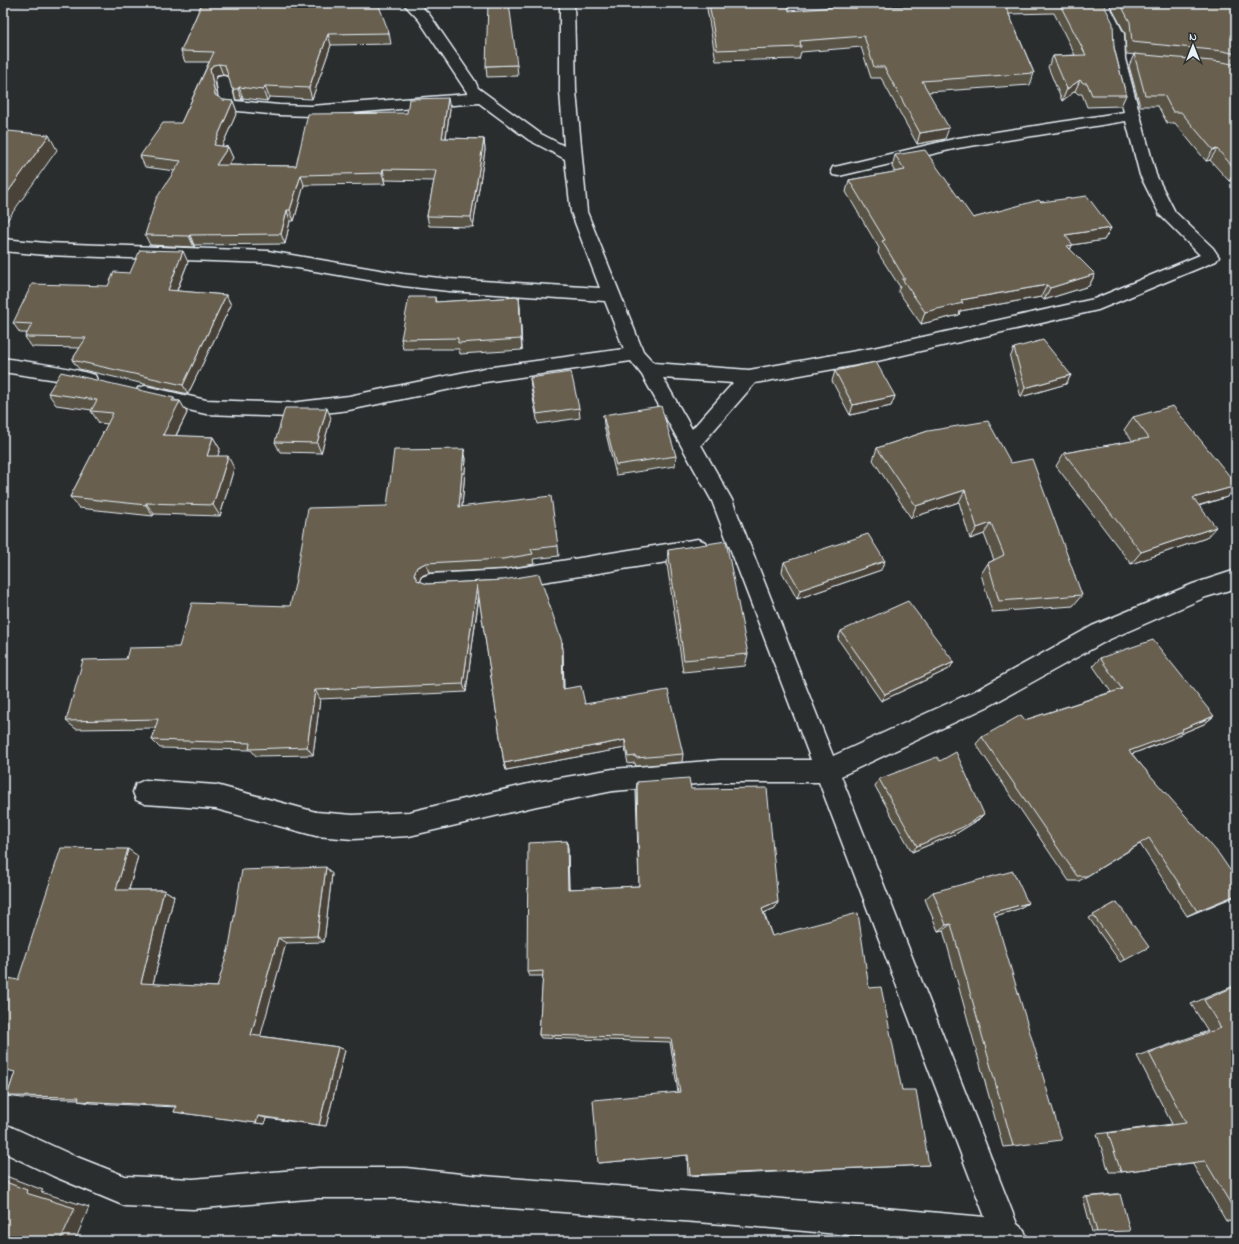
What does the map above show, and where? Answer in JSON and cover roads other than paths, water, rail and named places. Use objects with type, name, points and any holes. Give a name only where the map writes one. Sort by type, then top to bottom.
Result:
[{"type":"street","points":[[410,3],[424,17],[468,81],[472,90],[535,137],[573,157]]},
{"type":"street","points":[[3,1137],[63,1166],[125,1191],[193,1194],[319,1183],[406,1182],[470,1190],[736,1210],[1009,1237],[722,500],[691,443],[642,362],[612,295],[579,212],[568,91],[567,3]]},
{"type":"street","points":[[3,365],[57,372],[206,407],[291,410],[349,403],[485,375],[642,362],[749,377],[873,355],[1098,304],[1210,257],[1207,252],[1168,215],[1148,175],[1132,116],[1125,59],[1117,34],[1101,3]]},
{"type":"street","points":[[223,80],[228,105],[279,110],[311,111],[481,98]]},
{"type":"street","points":[[839,171],[958,143],[1132,116]]},
{"type":"street","points":[[3,245],[46,249],[268,257],[404,280],[449,285],[612,295]]},
{"type":"street","points":[[691,443],[749,377]]},
{"type":"street","points":[[430,583],[504,579],[738,542]]},
{"type":"street","points":[[145,792],[216,797],[316,824],[353,827],[409,824],[537,794],[613,780],[720,771],[827,771],[983,698],[1100,633],[1201,590],[1236,579]]}]
